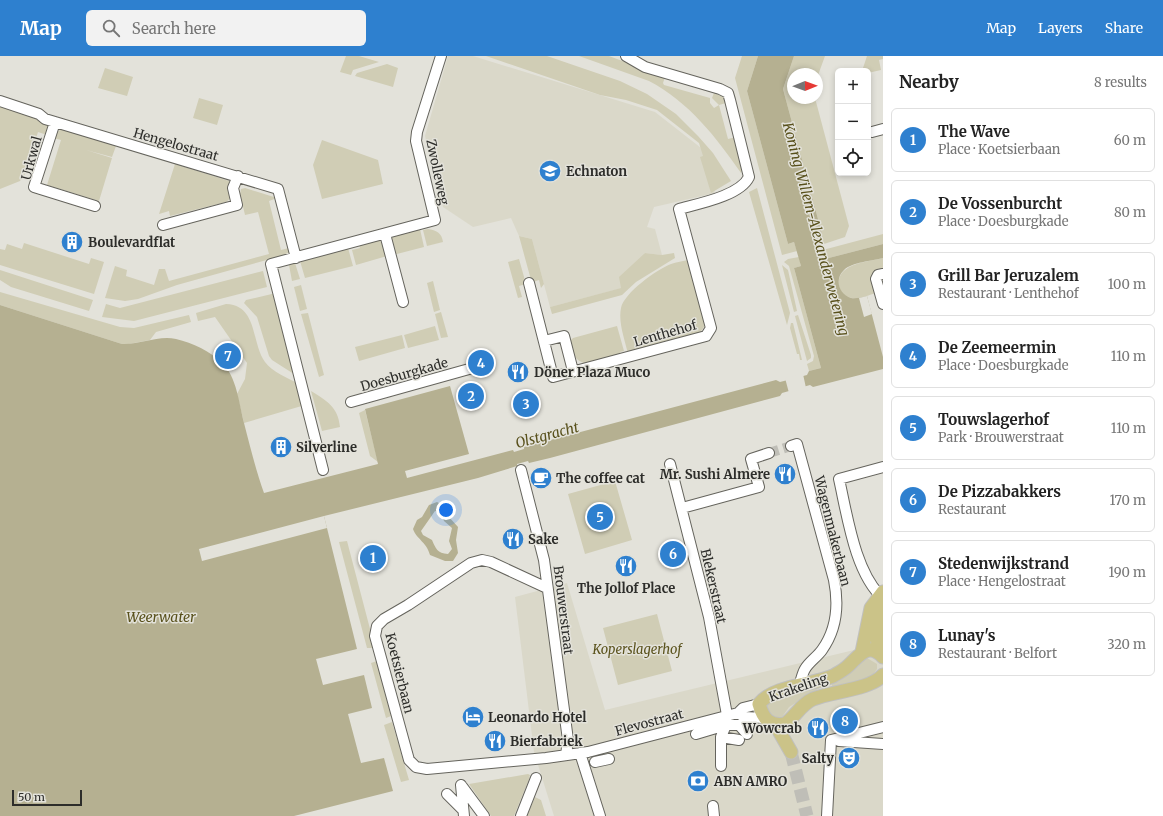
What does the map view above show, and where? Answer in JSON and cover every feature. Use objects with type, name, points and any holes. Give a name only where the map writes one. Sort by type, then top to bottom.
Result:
[{"type":"main road","points":[[881,655],[869,650],[862,652],[869,614],[875,601],[882,598]]},
{"type":"main road","points":[[881,655],[877,645],[877,624],[882,598]]},
{"type":"main road","name":"Krakeling","points":[[862,652],[839,673],[826,679],[767,696],[759,704],[791,752],[792,738],[789,721],[800,707],[812,699],[873,682],[883,676]]},
{"type":"main road","points":[[769,721],[785,724],[789,721]]},
{"type":"street","name":"Zwolleweg","points":[[323,470],[271,264],[436,220],[416,141],[417,132],[441,56]]},
{"type":"street","name":"Lenthehof","points":[[529,283],[553,377],[706,336],[711,328],[679,209],[722,196],[745,184],[749,178],[728,93],[720,89],[645,67],[626,56]]},
{"type":"street","name":"Hengelostraat","points":[[0,101],[39,114],[45,119],[278,189],[296,258]]},
{"type":"street","name":"Urkwal","points":[[55,122],[34,187],[95,206]]},
{"type":"street","points":[[872,132],[883,129]]},
{"type":"street","points":[[163,225],[237,205],[233,188],[238,176]]},
{"type":"street","points":[[385,234],[403,302]]},
{"type":"street","points":[[883,274],[878,275],[876,278],[883,304]]},
{"type":"street","points":[[544,341],[564,336],[573,371]]},
{"type":"street","name":"Doesburgkade","points":[[351,402],[487,364]]},
{"type":"street","name":"Wagenmakerbaan","points":[[794,445],[834,582],[837,600],[835,623],[823,649],[806,668],[799,686]]},
{"type":"street","points":[[682,508],[758,487],[751,459],[769,453]]},
{"type":"street","name":"Blekerstraat","points":[[670,464],[709,617],[727,715]]},
{"type":"street","points":[[882,598],[866,578],[839,479],[883,467]]},
{"type":"street","name":"Brouwerstraat","points":[[521,470],[544,560],[568,740],[566,755]]},
{"type":"street","name":"Koetsierbaan","points":[[547,588],[491,562],[482,560],[471,563],[408,605],[384,619],[377,626],[375,636],[409,760],[416,768],[427,769],[566,755]]},
{"type":"street","name":"Flevostraat","points":[[566,755],[580,753],[738,713],[743,708],[759,704]]},
{"type":"street","name":"Flevostraat","points":[[738,713],[744,717],[769,721]]},
{"type":"street","points":[[721,737],[743,737],[740,725],[726,725],[721,737],[721,766]]},
{"type":"street","name":"Flevostraat","points":[[696,734],[726,725]]},
{"type":"street","points":[[831,740],[883,727]]},
{"type":"street","points":[[831,740],[883,744]]},
{"type":"street","points":[[827,816],[831,740]]},
{"type":"street","points":[[580,753],[600,816]]},
{"type":"street","points":[[595,762],[609,759]]},
{"type":"street","points":[[521,816],[536,778]]},
{"type":"street","points":[[463,813],[460,785],[484,816]]},
{"type":"street","points":[[447,794],[463,813]]},
{"type":"shaded area","name":"Echnaton","points":[[448,56],[473,56],[655,112],[705,151],[715,193],[654,207],[647,227],[655,229],[662,255],[645,253],[622,288],[550,307],[532,239],[519,236],[511,218],[473,227],[443,207],[425,136]]},
{"type":"shaded area","points":[[567,583],[605,710],[883,643],[883,816],[554,816],[534,752],[515,597]]},
{"type":"green space","points":[[346,56],[359,56],[379,62],[353,70],[351,75],[340,72]]},
{"type":"green space","points":[[486,56],[547,56],[620,81],[647,94],[676,114],[698,136],[713,153],[731,181],[711,193],[700,157],[703,156],[699,143],[657,110],[626,100],[600,95]]},
{"type":"green space","points":[[579,56],[609,56],[665,77],[663,83],[664,85],[710,98],[710,103],[714,108],[719,105],[728,139],[736,137],[742,169],[741,173],[722,146],[701,121],[677,99],[649,81]]},
{"type":"green space","points":[[742,56],[758,56],[747,91],[788,244],[794,242],[797,251],[782,255],[735,78]]},
{"type":"green space","points":[[794,56],[825,56],[821,68],[790,68]]},
{"type":"green space","points":[[867,56],[883,56],[883,59],[879,60],[881,70],[871,72],[871,68],[863,68]]},
{"type":"green space","points":[[387,64],[398,68],[393,87],[355,76],[357,73]]},
{"type":"green space","points":[[105,68],[133,77],[127,96],[98,88]]},
{"type":"green space","points":[[787,77],[787,104],[783,89]]},
{"type":"green space","points":[[714,93],[723,97],[726,103],[719,105],[712,98]]},
{"type":"green space","points":[[199,98],[223,105],[217,125],[193,118]]},
{"type":"green space","points":[[787,104],[817,104],[849,226],[845,237],[818,246],[815,237],[822,234]]},
{"type":"green space","points":[[0,105],[38,117],[49,124],[47,135],[38,132],[25,174],[20,181],[0,189]]},
{"type":"green space","points":[[62,129],[116,146],[112,157],[86,150],[112,158],[99,201],[47,185],[61,140],[53,138],[55,133]]},
{"type":"green space","points":[[322,140],[378,160],[383,184],[322,199],[313,165]]},
{"type":"green space","points":[[175,164],[229,181],[232,197],[226,202],[170,216],[169,211],[159,214]]},
{"type":"green space","points":[[245,188],[277,198],[269,201],[281,250],[289,248],[290,252],[281,256],[177,285],[138,299],[125,301],[105,298],[115,266],[127,270],[126,276],[154,285],[159,269],[165,269],[169,281],[269,254],[258,212],[245,215],[240,194],[241,189]]},
{"type":"green space","points":[[757,188],[790,313],[787,325],[749,192]]},
{"type":"green space","points":[[420,229],[424,247],[393,255],[392,236]]},
{"type":"green space","points":[[428,229],[438,232],[443,242],[427,246],[423,230]]},
{"type":"green space","points":[[883,234],[883,244],[821,260],[819,251]]},
{"type":"green space","points":[[519,236],[532,239],[544,284],[541,288],[539,280],[533,282],[531,280]]},
{"type":"green space","points":[[378,240],[383,243],[387,256],[356,265],[352,250],[360,248],[359,245]]},
{"type":"green space","points":[[24,243],[89,264],[91,258],[104,262],[94,294],[0,265],[0,249],[5,250],[7,244],[22,249]]},
{"type":"green space","points":[[348,248],[353,266],[305,278],[300,261]]},
{"type":"green space","points":[[645,253],[662,255],[674,253],[675,258],[636,282],[622,295],[552,314],[550,307],[621,288],[619,277]]},
{"type":"green space","points":[[799,257],[801,266],[794,268],[821,368],[809,371],[807,364],[813,361],[814,356],[789,266],[784,262],[788,259]]},
{"type":"green space","points":[[883,258],[883,272],[871,275],[876,293],[855,298],[847,297],[843,294],[839,287],[839,278],[845,270],[858,263]]},
{"type":"green space","points":[[519,259],[526,284],[519,286],[522,297],[518,298],[508,262]]},
{"type":"green space","points":[[689,260],[706,324],[699,334],[628,354],[620,320],[623,302],[634,289],[657,271],[673,263]]},
{"type":"green space","points":[[295,263],[300,279],[292,281],[289,265]]},
{"type":"green space","points":[[782,265],[788,270],[797,311],[794,312]]},
{"type":"green space","points":[[0,270],[93,300],[89,311],[11,287],[0,280]]},
{"type":"green space","points":[[263,271],[267,287],[134,321],[102,317],[106,304],[120,308]]},
{"type":"green space","points":[[433,281],[440,310],[434,312],[427,283]]},
{"type":"green space","points":[[301,285],[307,309],[300,311],[294,287]]},
{"type":"green space","points":[[0,292],[120,327],[134,328],[189,315],[191,322],[156,332],[150,340],[122,344],[0,305]]},
{"type":"green space","points":[[276,293],[297,376],[272,360],[269,356],[257,317],[244,303],[246,300]]},
{"type":"green space","points":[[226,304],[236,306],[244,311],[249,318],[265,362],[276,372],[299,384],[305,405],[244,423],[237,394],[245,379],[247,363],[215,317],[198,321],[196,313]]},
{"type":"green space","points":[[441,312],[448,337],[441,338],[435,314]]},
{"type":"green space","points":[[308,313],[324,375],[319,377],[301,314]]},
{"type":"green space","points":[[798,315],[811,355],[811,358],[807,361],[795,316]]},
{"type":"green space","points":[[791,323],[793,323],[802,360],[800,360],[799,354],[797,354],[790,328]]},
{"type":"green space","points":[[435,326],[439,340],[408,348],[404,335]]},
{"type":"green space","points":[[617,326],[624,351],[620,352],[621,356],[586,364],[574,356],[570,341],[573,338]]},
{"type":"green space","points":[[402,335],[405,348],[359,361],[355,347]]},
{"type":"green space","points":[[311,391],[331,405],[337,414],[340,427],[322,431]]},
{"type":"green space","points":[[365,410],[378,462],[370,456],[359,413]]},
{"type":"green space","points":[[615,481],[632,540],[585,554],[568,494]]},
{"type":"green space","points":[[347,541],[375,648],[367,648],[339,542]]},
{"type":"green space","name":"Koperslagerhof","points":[[657,614],[672,671],[618,685],[603,628]]},
{"type":"green space","points":[[867,658],[877,664],[877,669],[871,677],[832,688],[832,683],[861,659]]},
{"type":"green space","points":[[377,661],[391,716],[386,718],[371,663]]},
{"type":"green space","points":[[819,686],[821,687],[789,707],[782,717],[774,719],[767,711],[767,704],[772,698]]},
{"type":"green space","points":[[392,722],[409,780],[401,782],[384,725]]},
{"type":"green space","points":[[528,774],[530,775],[529,779],[514,816],[491,816],[469,784]]},
{"type":"green space","points":[[535,797],[541,800],[546,816],[527,816]]},
{"type":"water","name":"Weerwater","points":[[758,56],[794,56],[790,68],[787,68],[787,77],[783,89],[822,234],[815,237],[821,260],[883,244],[883,258],[857,263],[848,267],[839,278],[839,286],[843,294],[851,298],[867,296],[883,357],[883,369],[813,387],[810,385],[782,393],[780,396],[550,458],[517,464],[517,466],[478,478],[324,516],[357,649],[316,659],[323,685],[364,675],[372,708],[348,714],[361,763],[384,758],[393,791],[294,816],[0,816],[0,305],[122,344],[169,338],[189,343],[212,355],[227,369],[234,383],[253,458],[264,493],[378,464],[365,409],[450,386],[469,454],[405,471],[407,478],[513,450],[514,452],[524,449],[524,447],[776,380],[780,382],[807,375],[809,371],[821,368],[794,268],[801,266],[794,242],[788,244],[747,91]]},
{"type":"water","points":[[437,502],[446,507],[449,517],[458,527],[456,540],[458,553],[453,561],[445,561],[430,555],[413,529],[417,520],[422,517],[429,505]],"holes":[[[435,511],[440,512],[444,521],[452,528],[449,541],[452,549],[448,554],[441,553],[437,550],[432,540],[423,535],[421,531]]]},
{"type":"pier","points":[[867,296],[872,314],[864,317],[859,298]]},
{"type":"pier","points":[[803,374],[806,388],[789,393],[785,378]]},
{"type":"pier","points":[[324,516],[327,528],[202,561],[199,549]]},
{"type":"tunnel","points":[[769,453],[791,446]]},
{"type":"tunnel","points":[[791,752],[807,816]]},
{"type":"place","name":"Echnaton","points":[[550,171]]},
{"type":"place","name":"Boulevardflat","points":[[72,242]]},
{"type":"place","name":"Stedenwijkstrand","points":[[228,356]]},
{"type":"place","name":"De Zeemeermin","points":[[481,363]]},
{"type":"place","name":"Döner Plaza Muco","points":[[518,372]]},
{"type":"place","name":"De Vossenburcht","points":[[471,396]]},
{"type":"place","name":"Grill Bar Jeruzalem","points":[[526,404]]},
{"type":"place","name":"Silverline","points":[[281,447]]},
{"type":"place","name":"Mr. Sushi Almere","points":[[785,474]]},
{"type":"place","name":"The coffee cat","points":[[541,478]]},
{"type":"place","name":"Touwslagerhof","points":[[600,517]]},
{"type":"place","name":"Sake","points":[[513,539]]},
{"type":"place","name":"De Pizzabakkers","points":[[673,554]]},
{"type":"place","name":"The Wave","points":[[373,558]]},
{"type":"place","name":"The Jollof Place","points":[[626,566]]},
{"type":"place","name":"Leonardo Hotel","points":[[473,717]]},
{"type":"place","name":"Lunay's","points":[[845,721]]},
{"type":"place","name":"Wowcrab","points":[[818,728]]},
{"type":"place","name":"Bierfabriek","points":[[495,741]]},
{"type":"place","name":"Salty","points":[[849,758]]},
{"type":"place","name":"ABN AMRO","points":[[698,781]]},
{"type":"water label","name":"Koning Willem-Alexanderwetering","points":[[816,229]]},
{"type":"water label","name":"Olstgracht","points":[[547,435]]}]
